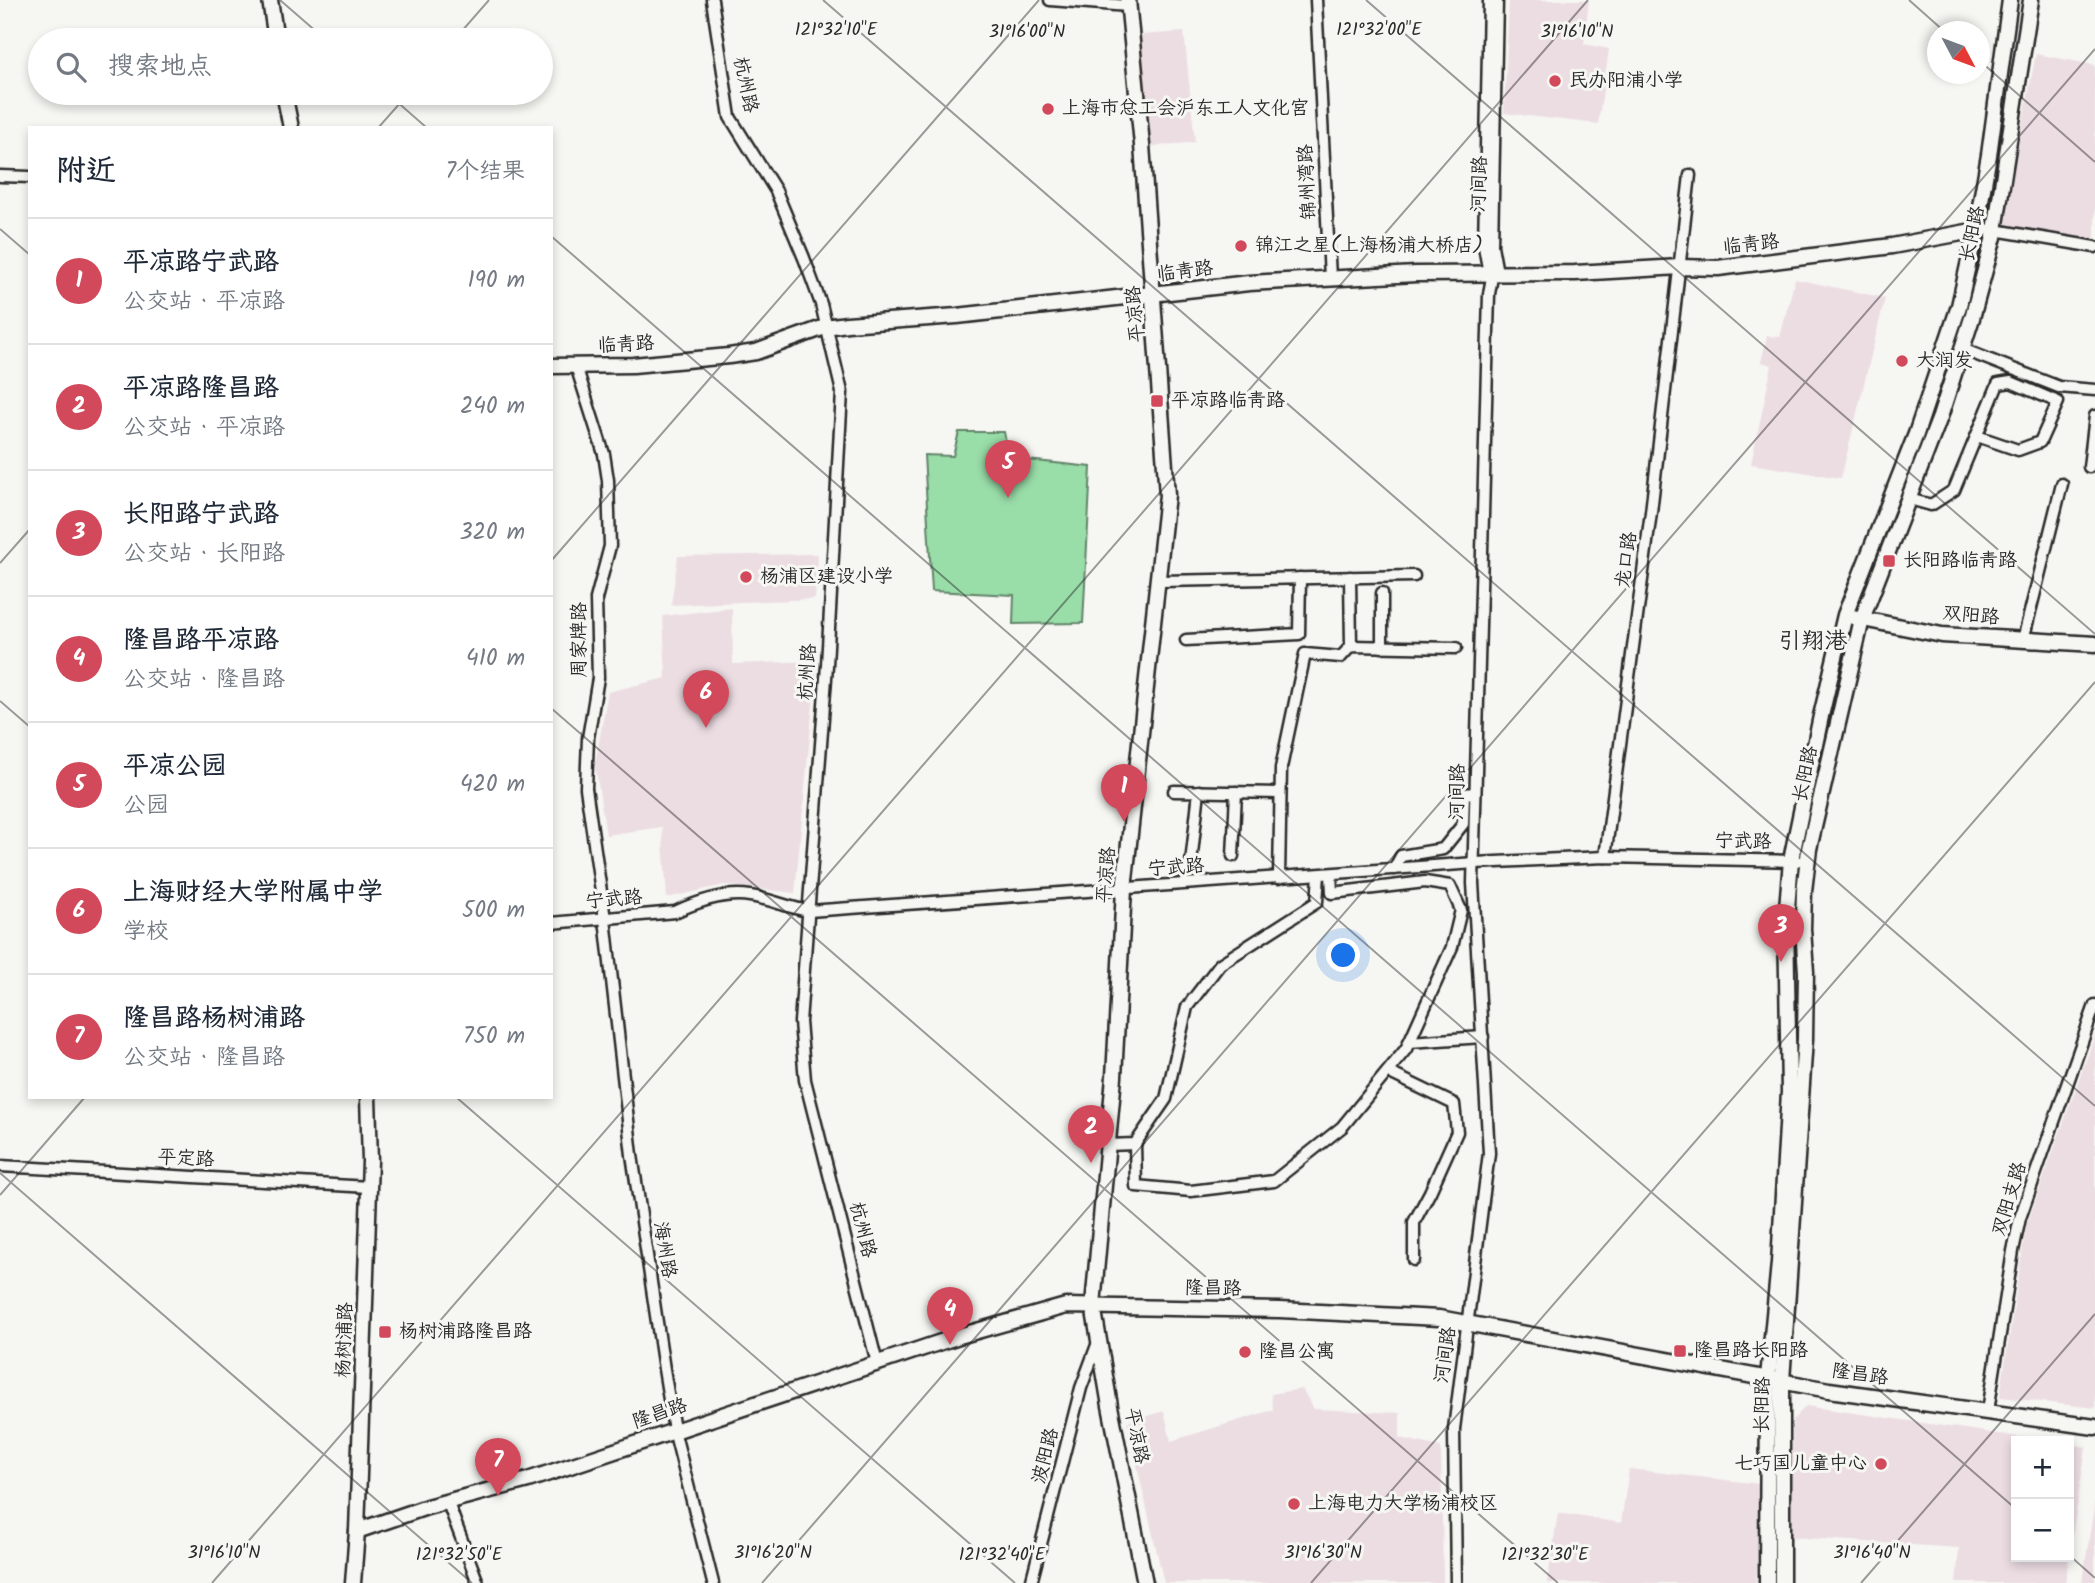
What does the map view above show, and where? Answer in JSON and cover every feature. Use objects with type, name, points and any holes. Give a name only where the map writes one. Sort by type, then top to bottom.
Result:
[{"type":"highway","points":[[1493,0],[1488,246],[1493,273]]},
{"type":"main road","points":[[270,0],[274,28]]},
{"type":"main road","name":"长阳路","points":[[1767,1583],[1779,1263],[1789,1092],[1786,919],[1791,860],[1845,615],[1936,380],[1959,306],[1976,229],[2010,0]]},
{"type":"main road","name":"长阳路","points":[[1782,1583],[1775,1379],[1805,1039],[1806,972],[1803,929],[1808,861],[1862,619],[1940,416],[1995,230],[2031,0]]},
{"type":"main road","name":"平凉路","points":[[1128,3],[1167,495],[1160,581],[1124,889],[1115,1064],[1093,1306],[1145,1583]]},
{"type":"main road","points":[[286,105],[291,126]]},
{"type":"main road","name":"临青路","points":[[553,366],[633,365],[729,356],[765,349],[825,327],[957,316],[1249,283],[1331,278],[1718,268],[1892,246],[1976,229],[1995,230]]},
{"type":"main road","name":"双阳路","points":[[1845,615],[1942,635],[2095,644]]},
{"type":"main road","name":"杨树浦路","points":[[353,1583],[369,1187],[368,1099]]},
{"type":"main road","name":"隆昌路","points":[[357,1531],[427,1507],[528,1480],[959,1336],[1059,1307],[1412,1316],[1468,1322],[1854,1394],[2095,1427]]},
{"type":"street","name":"杭州路","points":[[712,0],[730,117],[776,191],[821,304],[842,392],[827,665],[800,1022],[805,1080],[877,1363]]},
{"type":"street","points":[[1050,0],[1128,3]]},
{"type":"street","name":"锦州湾路","points":[[1316,0],[1331,278]]},
{"type":"street","name":"河间路","points":[[1456,1583],[1454,1429],[1489,1153],[1473,883],[1489,294],[1493,273],[1497,196],[1501,0]]},
{"type":"street","name":"龙口路","points":[[1605,857],[1650,525],[1690,174]]},
{"type":"street","points":[[0,176],[28,177]]},
{"type":"street","points":[[1995,230],[2095,247]]},
{"type":"street","points":[[1962,349],[2059,387],[2095,390]]},
{"type":"street","name":"周家牌路","points":[[576,366],[598,429],[608,480],[610,546],[596,599],[598,678],[588,738],[586,788],[606,919]]},
{"type":"street","points":[[1909,499],[1931,505],[1954,490],[1998,384],[2011,382],[2058,402],[2040,442],[2018,450],[1977,436]]},
{"type":"street","points":[[2090,467],[2095,416]]},
{"type":"street","points":[[2023,640],[2062,484]]},
{"type":"street","points":[[1160,581],[1414,576]]},
{"type":"street","points":[[1279,878],[1281,768],[1305,654],[1341,657],[1351,646],[1350,577]]},
{"type":"street","points":[[1186,640],[1299,634],[1300,578]]},
{"type":"street","points":[[1382,593],[1382,647]]},
{"type":"street","points":[[1351,646],[1456,648]]},
{"type":"street","points":[[1174,791],[1280,793]]},
{"type":"street","points":[[1191,863],[1199,791]]},
{"type":"street","points":[[1233,856],[1236,792]]},
{"type":"street","points":[[1394,869],[1401,856],[1443,849],[1463,824],[1464,794],[1474,793]]},
{"type":"street","name":"宁武路","points":[[553,923],[675,912],[691,905],[735,895],[751,896],[809,911],[1475,863],[1605,857],[1808,861]]},
{"type":"street","points":[[1319,875],[1317,902],[1220,964],[1186,1007],[1166,1098],[1136,1144],[1136,1186],[1191,1191],[1274,1181],[1342,1127],[1406,1049],[1452,947],[1461,910],[1450,886],[1425,882],[1332,893],[1331,874]]},
{"type":"street","name":"海州路","points":[[606,919],[632,1155],[674,1430],[713,1583]]},
{"type":"street","name":"双阳支路","points":[[1988,1411],[2020,1219],[2095,1006]]},
{"type":"street","points":[[1409,1042],[1483,1037]]},
{"type":"street","points":[[1394,1075],[1454,1104],[1457,1132],[1414,1222],[1414,1260]]},
{"type":"street","points":[[1107,1145],[1136,1144]]},
{"type":"street","name":"平定路","points":[[0,1166],[369,1187]]},
{"type":"street","name":"波阳路","points":[[1031,1583],[1081,1388],[1095,1355],[1098,1338]]},
{"type":"street","points":[[448,1503],[478,1583]]},
{"type":"shaded area","name":"民办阳浦小学","points":[[1509,0],[1589,0],[1584,44],[1609,49],[1598,124],[1504,113]]},
{"type":"shaded area","points":[[1184,32],[1195,142],[1149,147],[1141,35]]},
{"type":"shaded area","points":[[2036,54],[2095,65],[2095,253],[2001,233]]},
{"type":"shaded area","points":[[1795,279],[1885,298],[1841,478],[1751,464],[1772,365],[1761,362],[1767,336],[1780,337]]},
{"type":"shaded area","name":"杨浦区建设小学","points":[[818,554],[815,599],[671,605],[678,556]]},
{"type":"shaded area","points":[[732,608],[733,664],[817,661],[795,893],[724,885],[667,898],[662,827],[606,835],[595,764],[608,692],[666,678],[663,616]]},
{"type":"shaded area","points":[[2095,1035],[2095,1408],[2000,1397],[2026,1227]]},
{"type":"shaded area","name":"上海电力大学杨浦校区","points":[[1302,1389],[1314,1409],[1400,1413],[1400,1438],[1441,1447],[1443,1583],[1164,1583],[1127,1422],[1164,1411],[1171,1441],[1273,1410],[1271,1394]]},
{"type":"shaded area","points":[[1806,1406],[2013,1436],[2011,1436],[2011,1562],[2068,1562],[2065,1583],[1956,1583],[1959,1548],[1790,1537],[1793,1420]]},
{"type":"shaded area","points":[[2074,1445],[2086,1447],[2074,1525]]},
{"type":"shaded area","points":[[1629,1469],[1760,1484],[1756,1583],[1547,1583],[1558,1513],[1621,1523]]},
{"type":"shaded area","points":[[2095,1501],[2095,1583],[2082,1583]]},
{"type":"green space","points":[[959,432],[1004,432],[1009,458],[1091,467],[1083,623],[1013,624],[1014,595],[932,591],[924,455],[953,456]]},
{"type":"place","name":"民办阳浦小学","points":[[1555,81]]},
{"type":"place","name":"上海市总工会沪东工人文化宫","points":[[1048,109]]},
{"type":"place","name":"锦江之星(上海杨浦大桥店)","points":[[1241,246]]},
{"type":"place","name":"大润发","points":[[1902,361]]},
{"type":"place","name":"平凉路临青路","points":[[1157,401]]},
{"type":"place","name":"平凉公园","points":[[1008,498]]},
{"type":"place","name":"长阳路临青路","points":[[1889,561]]},
{"type":"place","name":"杨浦区建设小学","points":[[746,577]]},
{"type":"place","name":"上海财经大学附属中学","points":[[706,728]]},
{"type":"place","name":"平凉路宁武路","points":[[1124,822]]},
{"type":"place","name":"长阳路宁武路","points":[[1781,962]]},
{"type":"place","name":"平凉路隆昌路","points":[[1091,1163]]},
{"type":"place","name":"杨树浦路隆昌路","points":[[385,1332]]},
{"type":"place","name":"隆昌路平凉路","points":[[950,1345]]},
{"type":"place","name":"隆昌路长阳路","points":[[1680,1351]]},
{"type":"place","name":"隆昌公寓","points":[[1245,1352]]},
{"type":"place","name":"七巧国儿童中心","points":[[1881,1464]]},
{"type":"place","name":"隆昌路杨树浦路","points":[[498,1496]]},
{"type":"place","name":"上海电力大学杨浦校区","points":[[1294,1504]]},
{"type":"district","name":"引翔港","points":[[1813,642]]}]
